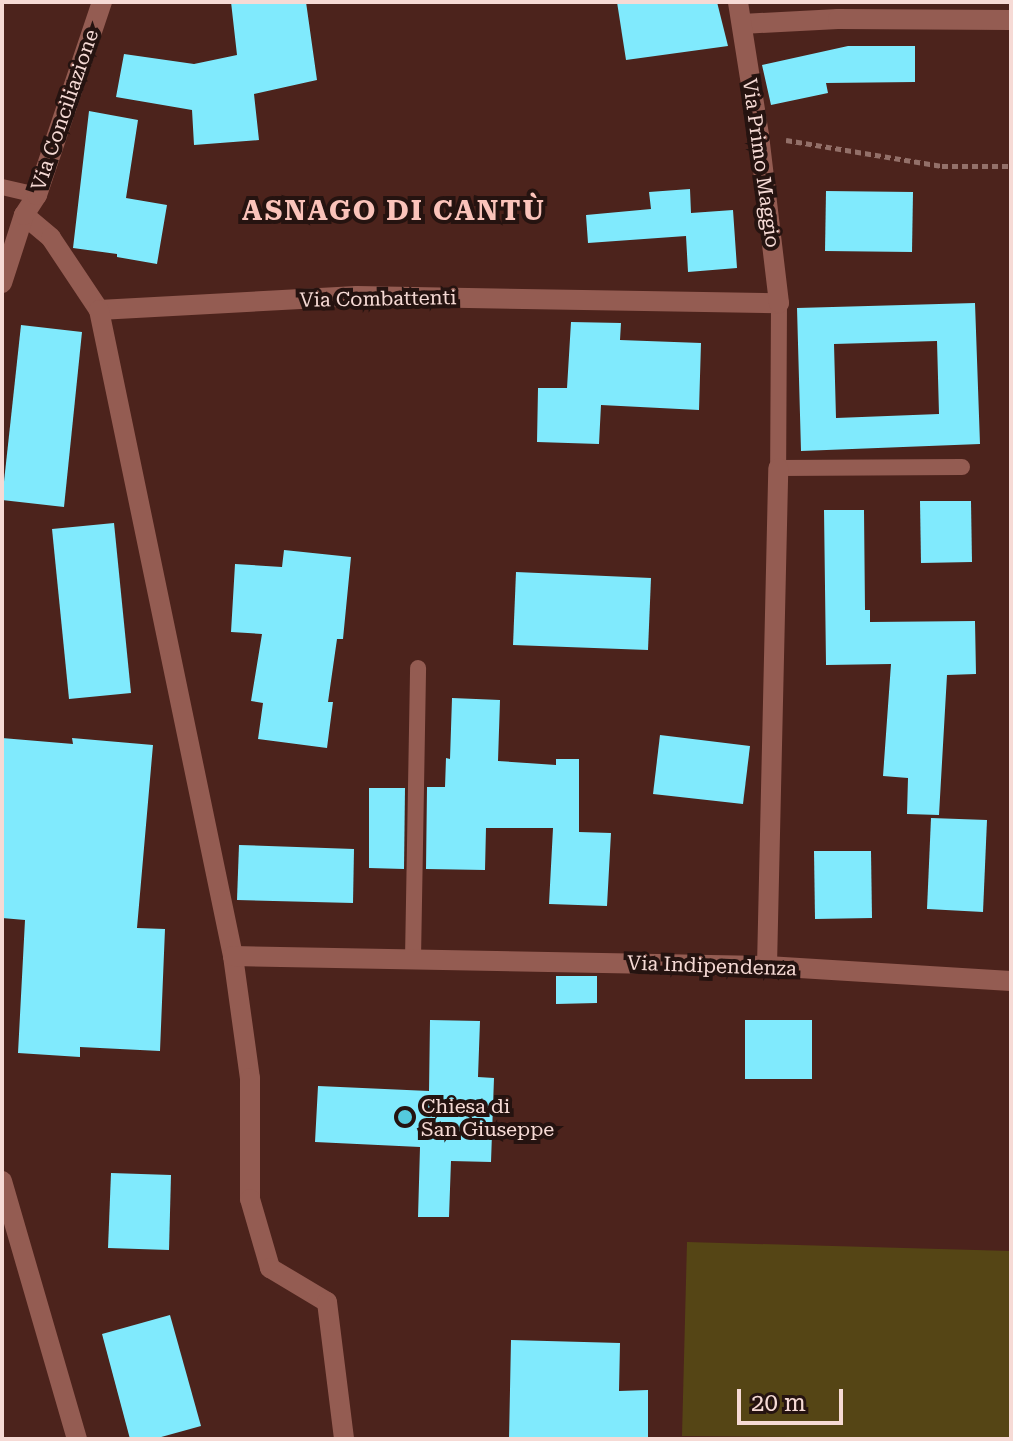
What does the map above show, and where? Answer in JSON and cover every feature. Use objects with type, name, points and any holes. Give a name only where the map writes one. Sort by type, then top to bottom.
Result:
[{"type":"street","name":"Via Conciliazione","points":[[2,283],[24,215],[37,195],[102,2]]},
{"type":"street","name":"Via Primo Maggio","points":[[738,2],[759,135],[779,303]]},
{"type":"street","points":[[742,24],[838,19],[1011,20]]},
{"type":"street","points":[[24,215],[51,238],[99,310],[233,956],[250,1078],[250,1199],[270,1268],[327,1302],[344,1439]]},
{"type":"street","name":"Via Combattenti","points":[[99,310],[357,296],[779,303]]},
{"type":"street","points":[[767,966],[778,468]]},
{"type":"street","name":"Via Indipendenza","points":[[233,956],[767,966],[1011,981]]},
{"type":"street","points":[[2,1181],[77,1439]]},
{"type":"lane","points":[[2,187],[37,195]]},
{"type":"lane","points":[[779,303],[778,468],[962,467]]},
{"type":"lane","points":[[413,959],[418,668]]},
{"type":"path","points":[[759,135],[840,152],[942,166],[1011,166]]},
{"type":"shaded area","points":[[687,1242],[1011,1251],[1011,1439],[682,1436]]},
{"type":"building","points":[[231,2],[306,2],[317,80],[254,94],[259,140],[194,145],[192,110],[116,97],[124,54],[194,64],[237,55]]},
{"type":"building","points":[[617,2],[717,2],[728,46],[626,60]]},
{"type":"building","points":[[848,46],[915,46],[915,82],[826,83],[828,93],[771,105],[762,65]]},
{"type":"building","points":[[89,111],[138,120],[126,198],[167,205],[157,264],[73,248]]},
{"type":"building","points":[[690,189],[691,213],[733,210],[737,268],[688,272],[686,236],[588,243],[586,215],[651,209],[649,192]]},
{"type":"building","points":[[826,191],[913,192],[912,252],[825,251]]},
{"type":"building","points":[[975,303],[980,444],[801,451],[797,308]],"holes":[[[937,341],[939,414],[836,418],[834,344]]]},
{"type":"building","points":[[571,322],[621,323],[620,340],[701,343],[699,410],[601,405],[599,444],[537,442],[538,388],[567,388]]},
{"type":"building","points":[[21,325],[82,332],[64,507],[2,500]]},
{"type":"building","points":[[920,501],[971,501],[972,562],[921,563]]},
{"type":"building","points":[[824,510],[864,510],[865,610],[870,610],[870,622],[975,621],[976,674],[947,675],[939,815],[907,814],[908,778],[883,776],[891,664],[826,665]]},
{"type":"building","points":[[114,523],[131,693],[69,699],[52,529]]},
{"type":"building","points":[[284,550],[351,557],[343,639],[337,639],[328,702],[333,702],[327,748],[258,739],[263,703],[251,701],[262,634],[231,632],[235,564],[282,567]]},
{"type":"building","points":[[516,572],[651,578],[648,650],[513,645]]},
{"type":"building","points":[[452,698],[500,700],[498,761],[556,765],[556,759],[579,759],[579,832],[611,833],[607,906],[549,904],[553,828],[486,828],[485,870],[426,869],[427,787],[445,787],[446,758],[450,759]]},
{"type":"building","points":[[660,735],[750,746],[743,804],[653,794]]},
{"type":"building","points":[[2,738],[73,744],[72,738],[153,745],[137,928],[165,929],[160,1051],[80,1047],[80,1057],[18,1053],[25,920],[2,918]]},
{"type":"building","points":[[369,788],[405,788],[404,869],[369,868]]},
{"type":"building","points":[[931,818],[987,820],[983,912],[927,909]]},
{"type":"building","points":[[239,845],[354,849],[353,903],[237,900]]},
{"type":"building","points":[[814,851],[871,851],[872,918],[815,919]]},
{"type":"building","points":[[556,976],[597,976],[597,1003],[556,1004]]},
{"type":"building","name":"Chiesa di San Giuseppe","points":[[430,1020],[480,1021],[478,1077],[494,1078],[491,1162],[451,1161],[449,1217],[418,1217],[420,1147],[315,1142],[318,1086],[429,1091]]},
{"type":"building","points":[[745,1020],[812,1020],[812,1079],[745,1079]]},
{"type":"building","points":[[111,1173],[171,1175],[169,1250],[108,1248]]},
{"type":"building","points":[[170,1315],[201,1426],[154,1439],[130,1439],[102,1334]]},
{"type":"building","points":[[511,1340],[620,1343],[619,1391],[648,1390],[648,1439],[509,1439]]},
{"type":"place","name":"Chiesa di San Giuseppe","points":[[405,1117]]},
{"type":"district","name":"ASNAGO DI CANTÙ","points":[[394,211]]}]
